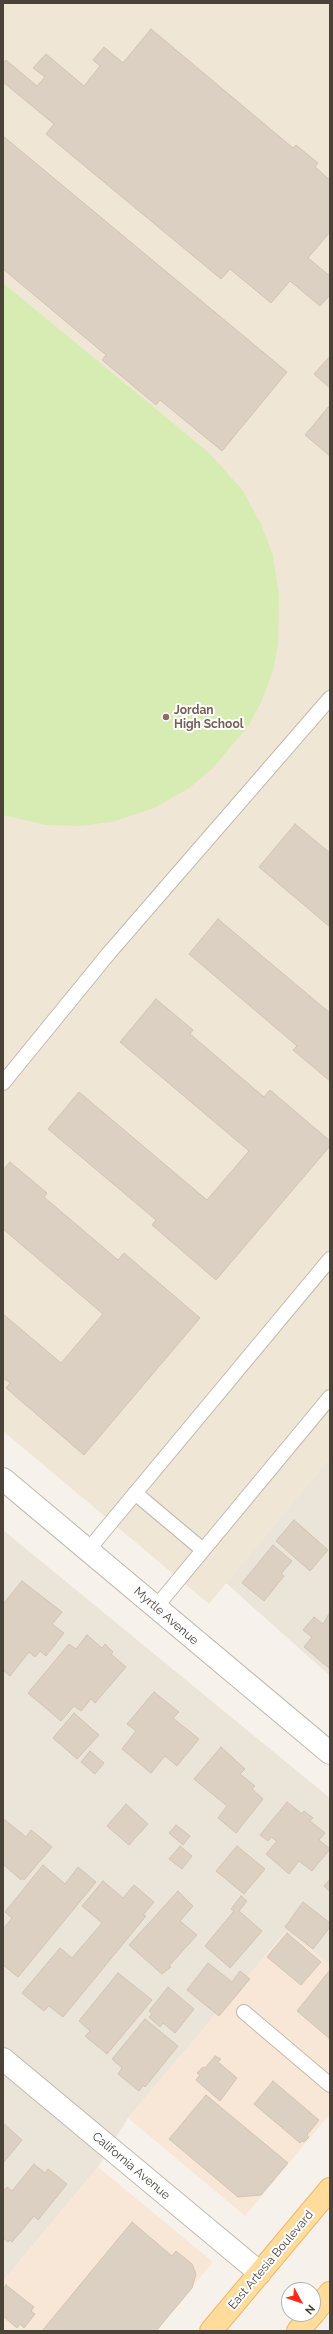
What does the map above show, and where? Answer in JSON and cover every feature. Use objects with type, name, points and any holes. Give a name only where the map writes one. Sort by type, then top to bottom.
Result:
[{"type":"main road","name":"East Artesia Boulevard","points":[[211,2331],[330,2189]]},
{"type":"main road","points":[[321,2304],[330,2293]]},
{"type":"main road","points":[[298,2331],[306,2322]]},
{"type":"street","name":"Myrtle Avenue","points":[[3,1479],[330,1753]]},
{"type":"street","name":"California Avenue","points":[[3,2059],[260,2273]]},
{"type":"lane","points":[[3,1083],[109,953],[330,698]]},
{"type":"lane","points":[[88,1550],[330,1259]]},
{"type":"lane","points":[[156,1607],[330,1397]]},
{"type":"lane","points":[[135,1493],[203,1550]]},
{"type":"lane","points":[[244,2012],[330,2085]]},
{"type":"shaded area","name":"Jordan High School","points":[[3,3],[330,3],[330,1457],[209,1604],[3,1431]]},
{"type":"shaded area","points":[[330,1457],[330,1676],[226,1583]]},
{"type":"shaded area","points":[[3,1530],[330,1798],[330,1964],[286,1931],[128,2118],[98,2167],[3,2281]]},
{"type":"shaded area","points":[[286,1931],[330,1964],[330,2114],[245,2216],[128,2118]]},
{"type":"shaded area","points":[[98,2167],[213,2262],[156,2331],[3,2331],[3,2281]]},
{"type":"green space","points":[[3,283],[208,452],[243,491],[261,524],[273,555],[279,596],[278,644],[273,671],[262,700],[249,725],[213,768],[189,788],[154,808],[112,822],[79,826],[46,825],[3,815]]},
{"type":"building","points":[[151,29],[293,148],[296,145],[318,163],[315,167],[330,180],[330,232],[308,258],[330,276],[330,295],[320,306],[290,281],[271,303],[230,269],[221,279],[46,134],[54,124],[3,82],[3,63],[6,60],[37,86],[45,77],[33,68],[46,54],[84,86],[100,66],[93,60],[104,47],[123,63]]},
{"type":"building","points":[[3,136],[287,372],[222,451],[160,400],[156,405],[102,360],[106,355],[3,269]]},
{"type":"building","points":[[330,356],[330,388],[314,374]]},
{"type":"building","points":[[330,405],[330,456],[305,435]]},
{"type":"building","points":[[295,824],[330,853],[330,927],[259,867]]},
{"type":"building","points":[[218,919],[330,1013],[330,1081],[293,1050],[297,1046],[189,954]]},
{"type":"building","points":[[156,999],[193,1030],[190,1034],[264,1097],[270,1090],[330,1141],[330,1146],[216,1280],[152,1225],[156,1220],[48,1129],[79,1092],[207,1200],[249,1151],[120,1042]]},
{"type":"building","points":[[10,1162],[47,1193],[44,1197],[118,1260],[124,1253],[200,1318],[84,1455],[6,1388],[10,1383],[3,1378],[3,1314],[61,1363],[103,1314],[3,1229],[3,1170]]},
{"type":"building","points":[[294,1520],[328,1550],[310,1571],[276,1541]]},
{"type":"building","points":[[273,1545],[292,1561],[281,1574],[284,1576],[264,1601],[242,1583]]},
{"type":"building","points":[[22,1581],[62,1612],[52,1624],[64,1633],[46,1656],[40,1651],[35,1657],[29,1652],[10,1676],[3,1670],[3,1604]]},
{"type":"building","points":[[329,1614],[330,1669],[304,1647],[312,1637],[303,1630],[314,1617],[323,1624]]},
{"type":"building","points":[[87,1635],[102,1648],[105,1644],[113,1652],[111,1654],[126,1667],[95,1703],[91,1699],[81,1711],[74,1706],[61,1721],[28,1693],[69,1644],[76,1649]]},
{"type":"building","points":[[154,1692],[179,1712],[173,1718],[199,1739],[177,1766],[165,1756],[151,1773],[122,1749],[136,1731],[127,1724]]},
{"type":"building","points":[[74,1713],[99,1735],[77,1759],[53,1738]]},
{"type":"building","points":[[221,1747],[245,1769],[240,1774],[255,1786],[252,1789],[263,1799],[236,1833],[218,1818],[227,1806],[194,1779]]},
{"type":"building","points":[[90,1751],[104,1763],[95,1774],[81,1762]]},
{"type":"building","points":[[287,1802],[302,1814],[304,1811],[313,1818],[310,1821],[325,1833],[319,1840],[330,1849],[312,1871],[299,1861],[289,1874],[266,1854],[277,1841],[271,1837],[268,1841],[260,1835]]},
{"type":"building","points":[[126,1804],[148,1824],[129,1845],[107,1826]]},
{"type":"building","points":[[5,1820],[26,1837],[31,1830],[52,1847],[24,1880],[22,1878],[21,1880],[3,1864],[3,1822]]},
{"type":"building","points":[[176,1825],[190,1836],[183,1845],[169,1833]]},
{"type":"building","points":[[180,1846],[192,1856],[182,1869],[169,1859]]},
{"type":"building","points":[[237,1846],[265,1869],[244,1894],[216,1871]]},
{"type":"building","points":[[43,1865],[65,1884],[78,1867],[96,1882],[18,1977],[3,1965],[3,1929],[12,1918],[5,1912]]},
{"type":"building","points":[[330,1879],[330,1892],[324,1886]]},
{"type":"building","points":[[103,1881],[123,1898],[134,1885],[154,1902],[143,1915],[146,1916],[63,2017],[49,2006],[44,2011],[22,1993],[60,1948],[72,1958],[102,1923],[82,1906]]},
{"type":"building","points":[[178,1891],[193,1906],[180,1921],[197,1935],[169,1966],[171,1967],[162,1974],[129,1945]]},
{"type":"building","points":[[241,1896],[247,1901],[239,1911],[262,1931],[230,1968],[205,1946],[234,1911],[231,1909]]},
{"type":"building","points":[[303,1902],[330,1923],[330,1927],[313,1949],[285,1927]]},
{"type":"building","points":[[287,1933],[321,1962],[301,1985],[267,1957]]},
{"type":"building","points":[[208,1963],[232,1982],[240,1971],[250,1979],[219,2016],[187,1990]]},
{"type":"building","points":[[330,1970],[330,2039],[297,2011]]},
{"type":"building","points":[[118,1973],[152,2000],[107,2054],[85,2036],[90,2031],[79,2021]]},
{"type":"building","points":[[168,1987],[194,2009],[175,2033],[163,2023],[160,2027],[149,2017],[152,2014],[149,2011]]},
{"type":"building","points":[[145,2019],[178,2046],[145,2087],[143,2085],[139,2091],[118,2074],[122,2068],[112,2059]]},
{"type":"building","points":[[215,2056],[221,2059],[218,2062],[237,2078],[220,2101],[196,2080],[200,2075],[197,2073],[203,2067],[205,2068]]},
{"type":"building","points":[[273,2081],[319,2120],[307,2135],[309,2137],[304,2142],[302,2141],[300,2143],[254,2104]]},
{"type":"building","points":[[206,2095],[288,2163],[261,2195],[238,2197],[169,2139]]},
{"type":"building","points":[[3,2123],[22,2140],[3,2163]]},
{"type":"building","points":[[34,2164],[45,2173],[48,2169],[67,2184],[38,2220],[34,2216],[12,2242],[9,2240],[8,2242],[3,2238],[3,2192],[7,2187],[12,2191]]},
{"type":"building","points":[[132,2222],[172,2256],[176,2251],[192,2264],[196,2274],[192,2288],[156,2331],[42,2331]]},
{"type":"building","points":[[6,2285],[34,2307],[31,2311],[35,2314],[24,2328],[20,2324],[17,2328],[3,2316],[3,2289]]},
{"type":"place","name":"Jordan High School","points":[[166,717]]}]
